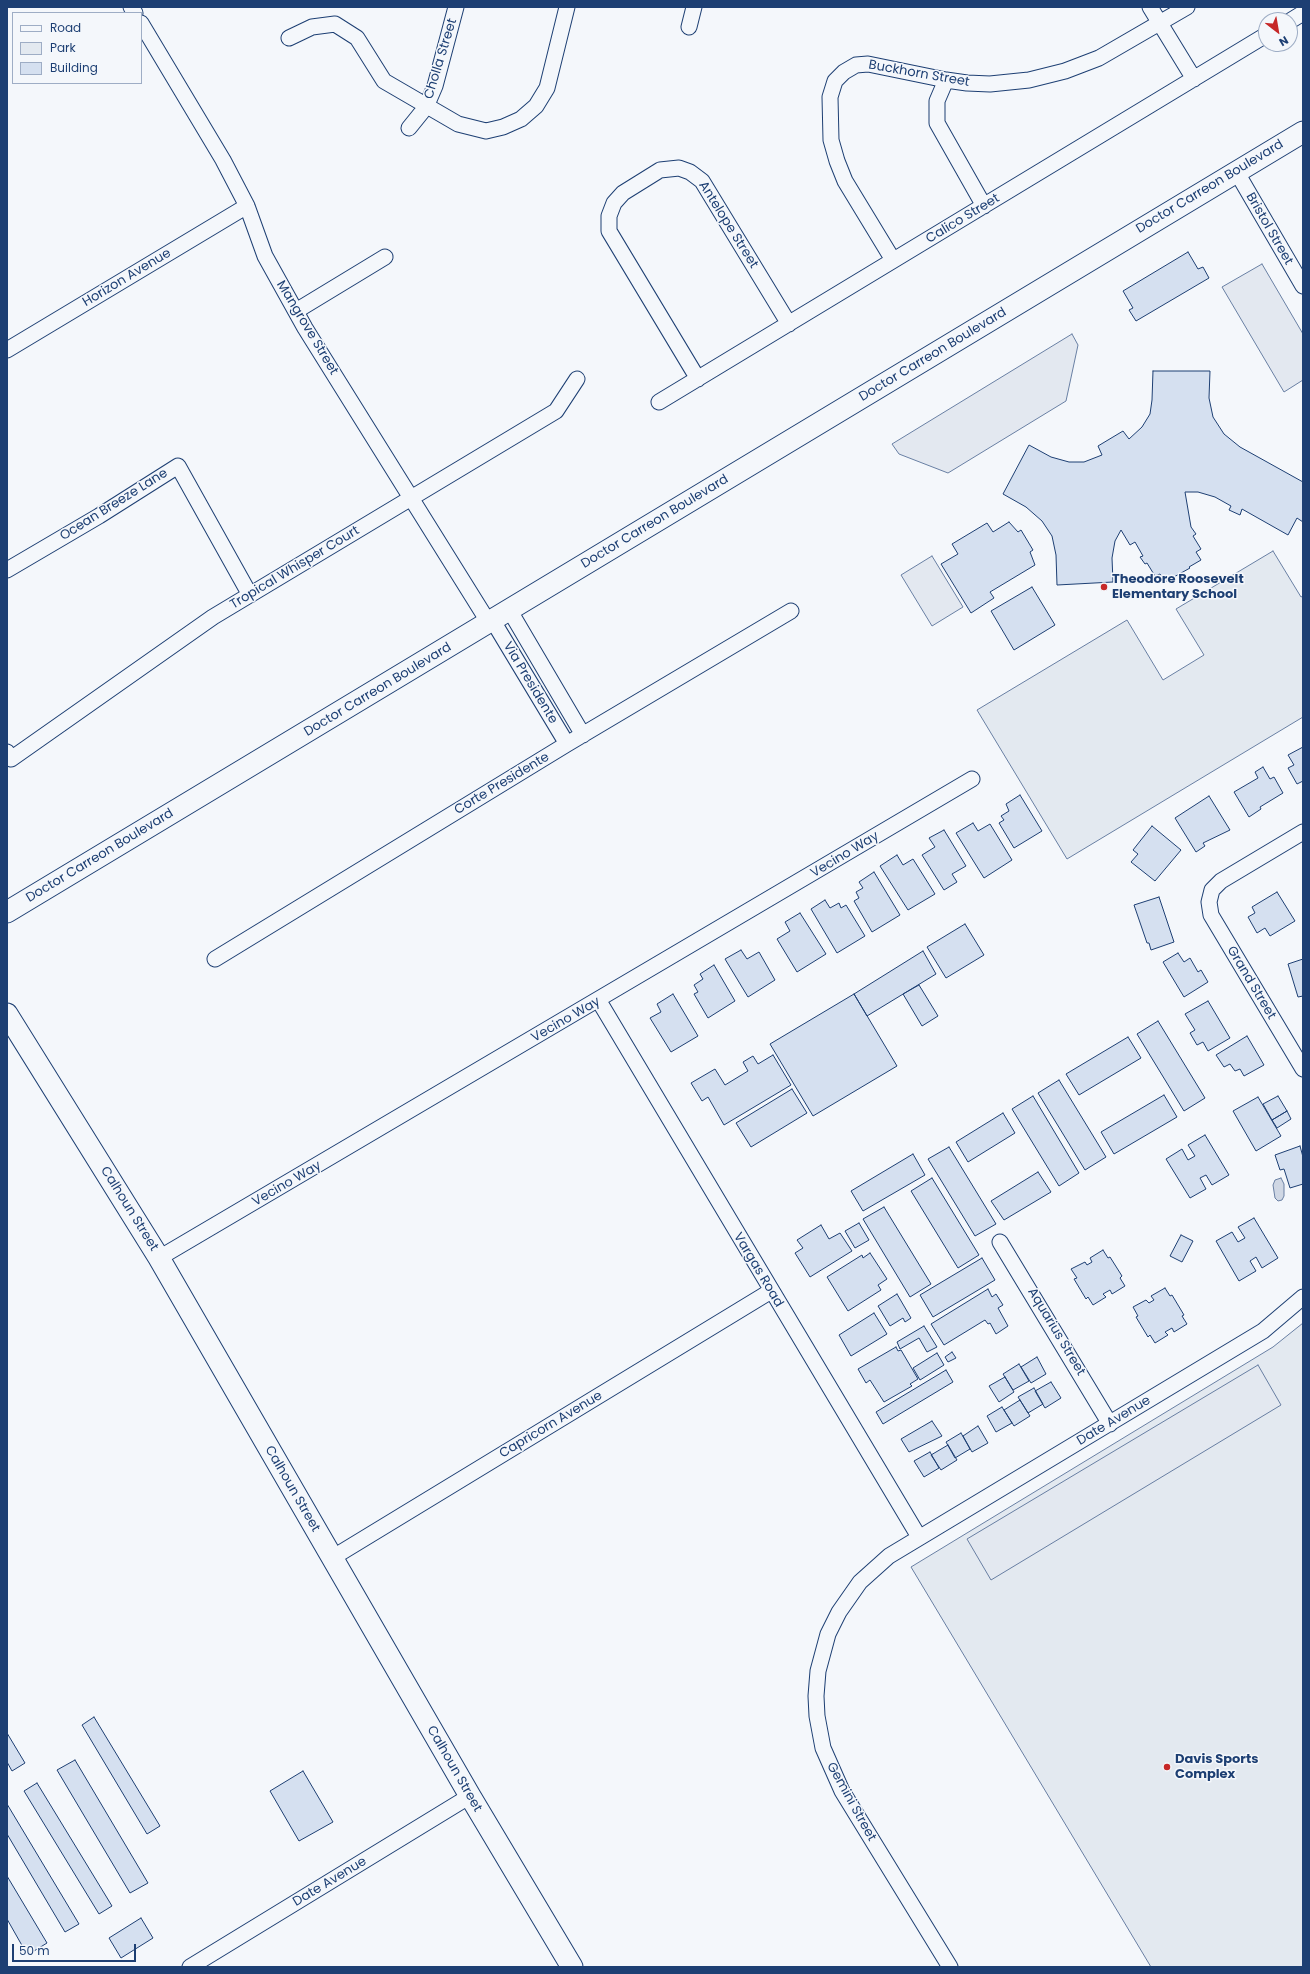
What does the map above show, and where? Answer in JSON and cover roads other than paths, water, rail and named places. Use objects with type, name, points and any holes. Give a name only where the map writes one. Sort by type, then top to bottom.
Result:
[{"type":"main road","name":"Doctor Carreon Boulevard","points":[[7,912],[1303,132]]},
{"type":"main road","name":"Calhoun Street","points":[[7,1014],[159,1258],[470,1796],[572,1967]]},
{"type":"street","name":"Cholla Street","points":[[409,128],[426,107],[435,86],[456,7]]},
{"type":"street","points":[[289,38],[312,27],[335,24],[357,38],[384,82],[458,124],[486,131],[503,127],[521,119],[536,106],[547,88],[567,7]]},
{"type":"street","points":[[689,27],[694,7]]},
{"type":"street","points":[[1150,7],[1194,79]]},
{"type":"street","name":"Buckhorn Street","points":[[893,260],[845,181],[837,162],[831,140],[830,97],[835,81],[844,72],[856,65],[868,64],[946,80],[990,84],[1029,80],[1065,70],[1099,58],[1187,7]]},
{"type":"street","name":"Mangrove Street","points":[[142,25],[223,160],[247,206],[264,256],[296,311],[411,498],[497,618]]},
{"type":"street","name":"Calico Street","points":[[659,402],[1258,40]]},
{"type":"street","points":[[946,80],[937,101],[937,123],[984,206]]},
{"type":"street","name":"Antelope Street","points":[[698,379],[609,231],[609,216],[614,203],[623,193],[660,170],[679,168],[690,172],[702,180],[789,324]]},
{"type":"street","name":"Bristol Street","points":[[1236,171],[1303,286]]},
{"type":"street","name":"Horizon Avenue","points":[[7,350],[247,206]]},
{"type":"street","points":[[296,311],[385,257]]},
{"type":"street","name":"Tropical Whisper Court","points":[[9,756],[213,617],[556,411],[577,379]]},
{"type":"street","name":"Ocean Breeze Lane","points":[[7,570],[99,516],[178,466],[250,595]]},
{"type":"street","name":"Corte Presidente","points":[[215,959],[567,744],[791,611]]},
{"type":"street","name":"Via Presidente","points":[[497,618],[583,735]]},
{"type":"street","name":"Via Presidente","points":[[497,618],[567,744]]},
{"type":"street","name":"Vecino Way","points":[[159,1258],[598,1001],[972,779]]},
{"type":"street","name":"Grand Street","points":[[1302,1063],[1211,915],[1209,902],[1210,893],[1221,881],[1303,832]]},
{"type":"street","name":"Vargas Road","points":[[598,1001],[919,1537]]},
{"type":"street","name":"Aquarius Street","points":[[1000,1242],[1110,1424]]},
{"type":"street","name":"Capricorn Avenue","points":[[332,1558],[771,1291]]},
{"type":"street","name":"Date Avenue","points":[[919,1537],[1263,1331],[1303,1298]]},
{"type":"street","name":"Gemini Street","points":[[919,1537],[888,1556],[860,1582],[839,1612],[824,1643],[818,1671],[817,1716],[823,1748],[842,1791],[950,1967]]},
{"type":"street","name":"Date Avenue","points":[[190,1967],[470,1796]]},
{"type":"place","name":"Theodore Roosevelt Elementary School","points":[[1104,587]]},
{"type":"place","name":"Davis Sports Complex","points":[[1167,1767]]}]
